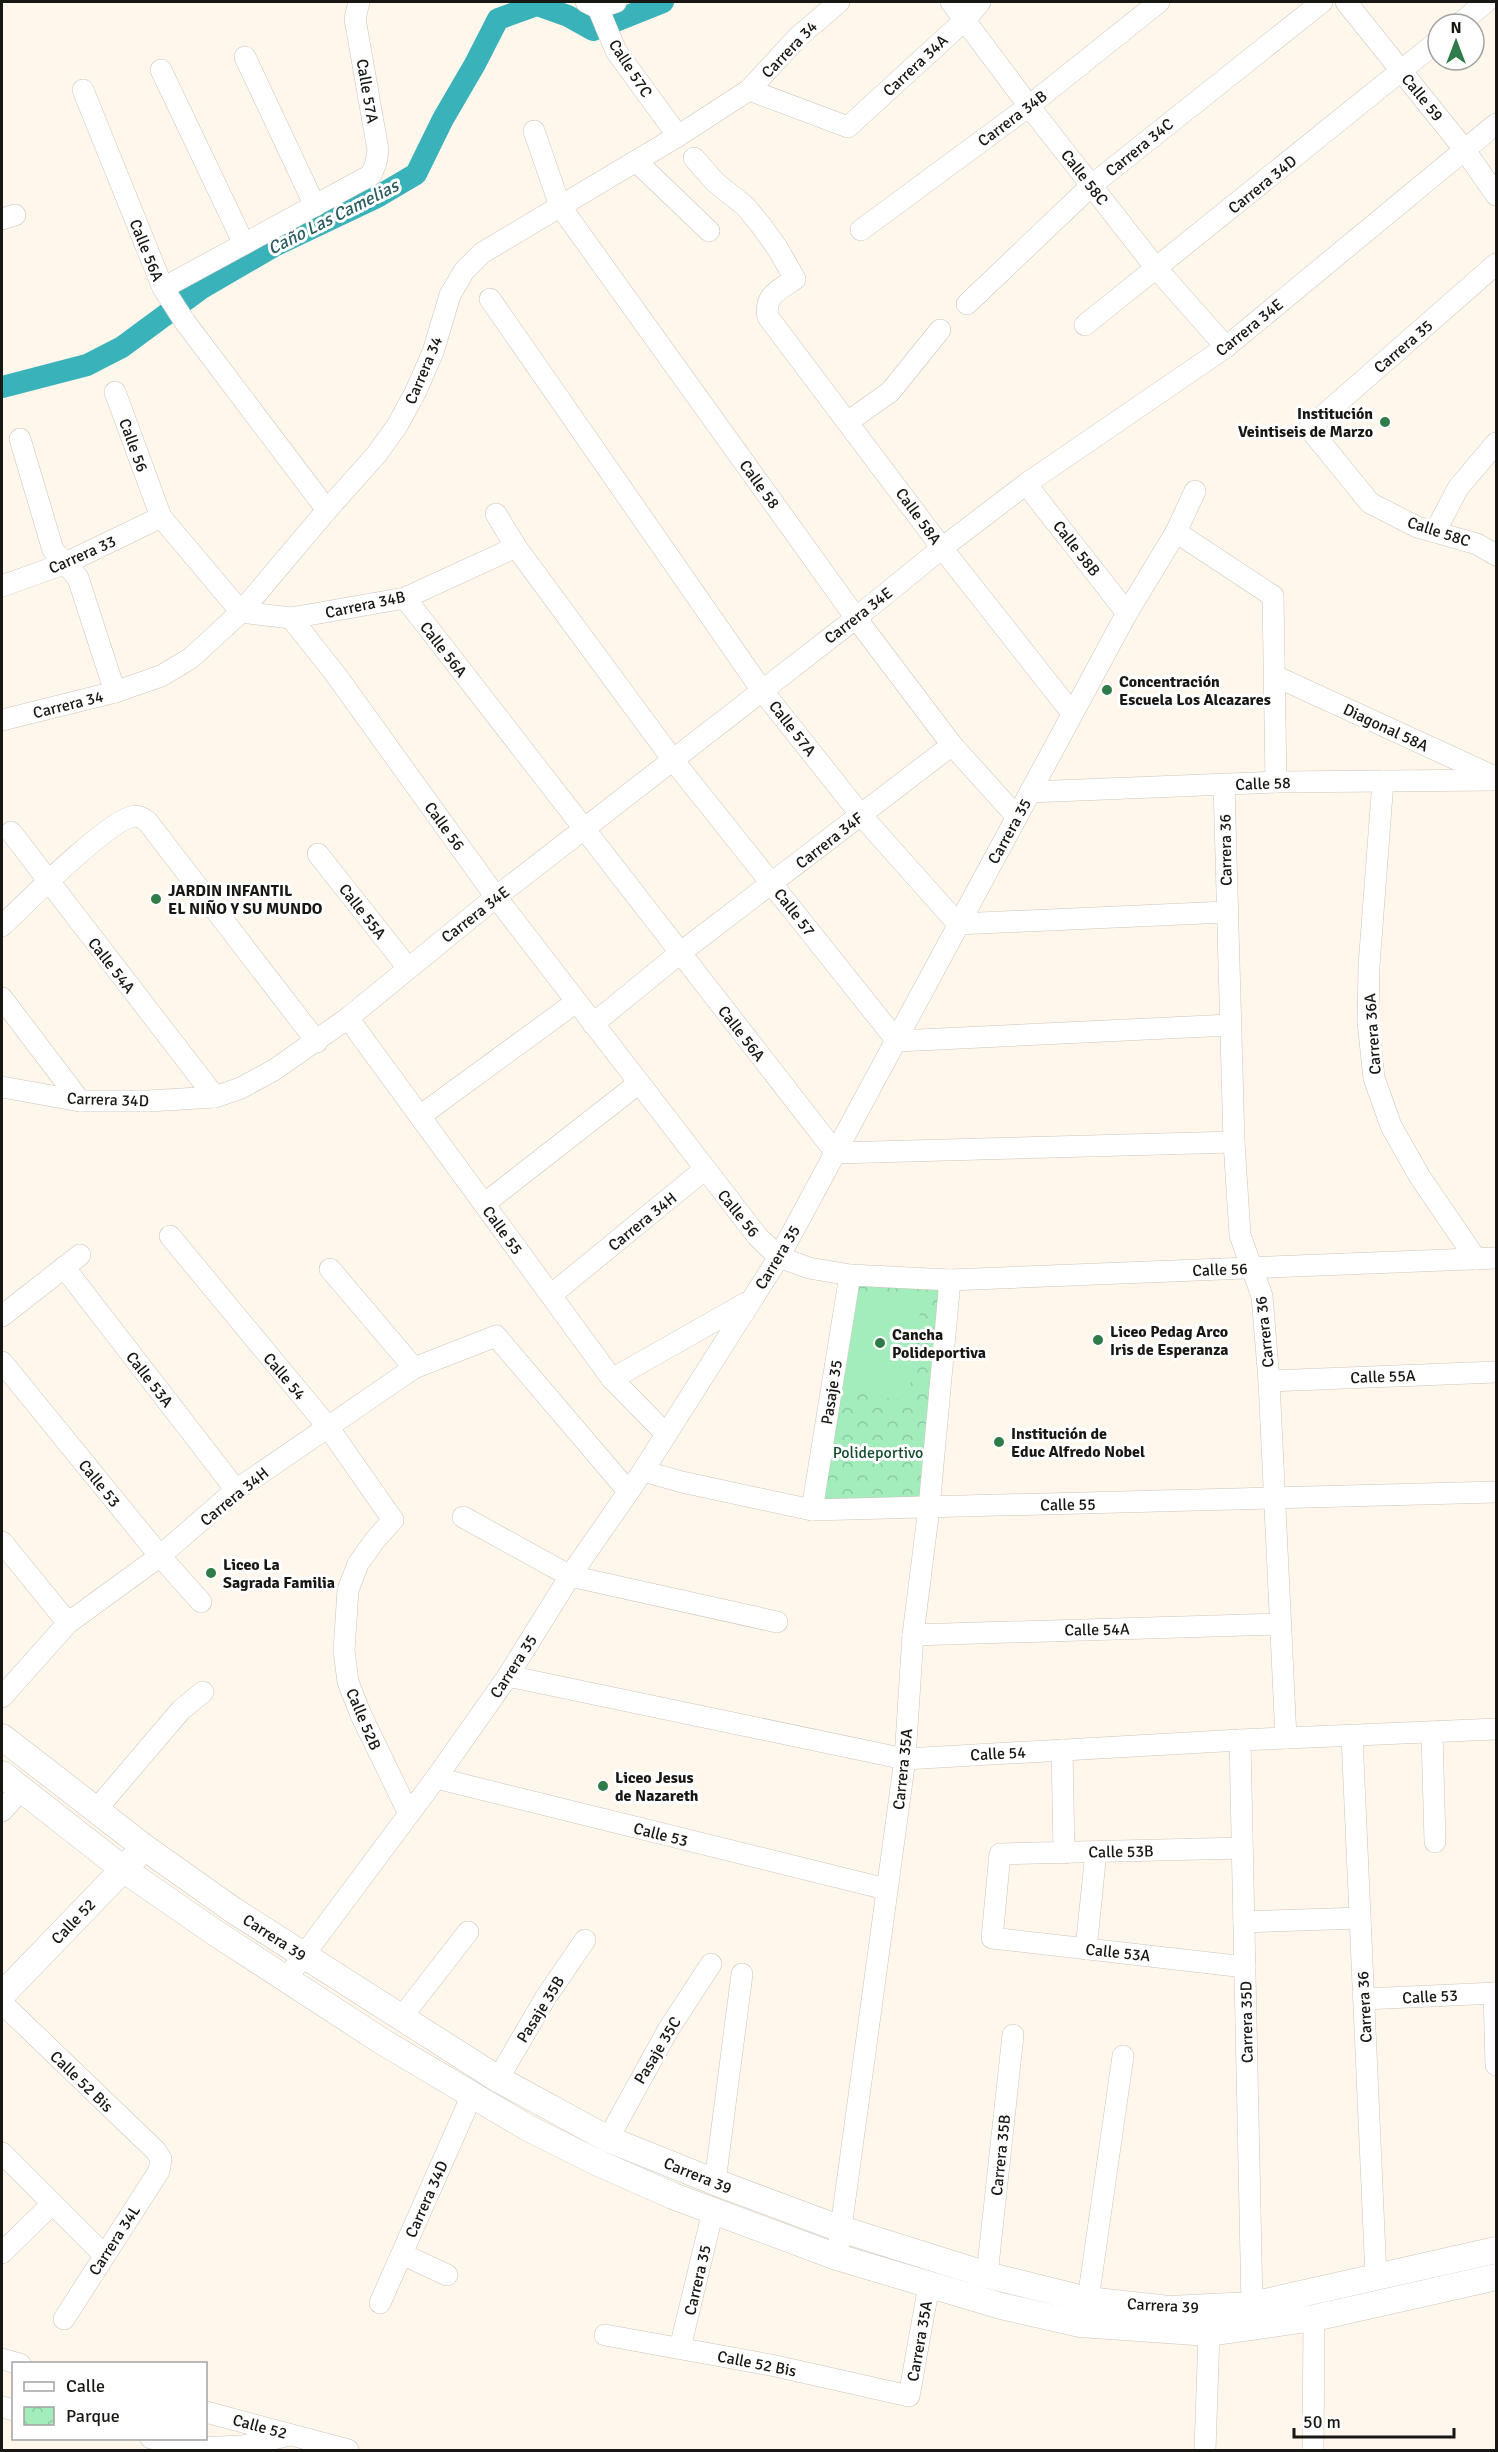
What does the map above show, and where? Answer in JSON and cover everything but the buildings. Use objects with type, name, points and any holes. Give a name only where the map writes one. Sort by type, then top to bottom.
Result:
[{"type":"main road","name":"Carrera 39","points":[[2,1737],[95,1811],[233,1910],[498,2079],[608,2139],[841,2229],[987,2275],[1088,2300],[1169,2309],[1252,2305],[1497,2250]]},
{"type":"main road","name":"Carrera 39","points":[[11,1782],[123,1869],[286,1979],[383,2042],[528,2128],[596,2163],[713,2211],[837,2257],[1001,2306],[1080,2324],[1209,2333],[1314,2318],[1497,2277]]},
{"type":"main road","name":"Calle 52","points":[[2,1995],[144,1847]]},
{"type":"street","name":"Carrera 34","points":[[2,720],[115,692],[161,676],[191,658],[241,612],[376,455],[397,426],[433,352],[450,295],[464,271],[482,253],[678,136],[749,90],[798,37],[839,2]]},
{"type":"street","name":"Calle 58C","points":[[951,2],[1156,268],[1226,347]]},
{"type":"street","name":"Carrera 34A","points":[[749,90],[848,127],[966,19],[980,2]]},
{"type":"street","name":"Carrera 34B","points":[[861,230],[1029,106],[1159,2]]},
{"type":"street","name":"Carrera 34C","points":[[967,304],[1092,185],[1322,2]]},
{"type":"street","name":"Calle 59","points":[[1346,2],[1464,149],[1497,195]]},
{"type":"street","points":[[1474,12],[1486,2]]},
{"type":"street","name":"Calle 57A","points":[[315,206],[371,175],[376,163],[378,150],[355,19],[357,3]]},
{"type":"street","name":"Calle 57C","points":[[601,8],[616,51],[678,136]]},
{"type":"street","name":"Carrera 34D","points":[[1085,325],[1426,51]]},
{"type":"street","points":[[166,294],[244,244],[315,206],[245,57]]},
{"type":"street","points":[[161,70],[244,244]]},
{"type":"street","name":"Calle 56A","points":[[83,90],[166,294],[327,510]]},
{"type":"street","name":"Carrera 34E","points":[[215,1097],[241,1088],[317,1042],[496,897],[856,618],[942,548],[1026,484],[1226,347],[1497,124]]},
{"type":"street","name":"Calle 58","points":[[534,131],[560,206],[856,618],[952,745],[1017,817]]},
{"type":"street","name":"Calle 58A","points":[[694,159],[716,182],[745,206],[778,249],[795,279],[770,297],[766,306],[768,317],[849,421],[942,548],[1072,713]]},
{"type":"street","points":[[636,161],[710,231]]},
{"type":"street","name":"Carrera 35","points":[[1309,428],[1497,264]]},
{"type":"street","name":"Calle 57A","points":[[490,299],[762,689],[861,815],[958,924]]},
{"type":"street","points":[[849,421],[890,392],[940,330]]},
{"type":"street","name":"Calle 56","points":[[115,392],[161,517],[241,612]]},
{"type":"street","name":"Calle 58C","points":[[1309,428],[1370,503],[1417,527],[1477,544],[1497,555]]},
{"type":"street","points":[[20,439],[53,550],[78,578],[115,692]]},
{"type":"street","points":[[1435,532],[1458,488],[1497,443]]},
{"type":"street","name":"Calle 58B","points":[[1026,484],[1127,613]]},
{"type":"street","name":"Carrera 35","points":[[286,1979],[436,1778],[508,1676],[570,1576],[643,1471],[779,1257],[1072,713],[1127,613],[1176,532],[1195,491]]},
{"type":"street","name":"Calle 57","points":[[496,514],[516,547],[673,760],[897,1041]]},
{"type":"street","name":"Carrera 33","points":[[2,586],[66,563],[161,517]]},
{"type":"street","points":[[1176,532],[1273,596],[1276,782]]},
{"type":"street","name":"Carrera 34B","points":[[241,612],[291,618],[405,598],[516,547]]},
{"type":"street","name":"Calle 56A","points":[[405,598],[836,1153]]},
{"type":"street","name":"Calle 56","points":[[291,618],[343,685],[496,897],[576,1002],[758,1237],[779,1257],[809,1268],[850,1275],[950,1280],[1486,1259]]},
{"type":"street","name":"Diagonal 58A","points":[[1275,676],[1497,779]]},
{"type":"street","name":"Carrera 34F","points":[[593,1024],[680,953],[952,745]]},
{"type":"street","name":"Calle 58","points":[[1030,792],[1276,782],[1497,779]]},
{"type":"street","name":"Carrera 36A","points":[[1383,781],[1368,1022],[1374,1078],[1391,1126],[1409,1157],[1486,1259]]},
{"type":"street","name":"Carrera 36","points":[[1224,784],[1234,1142],[1240,1235],[1262,1296],[1269,1381],[1286,1738]]},
{"type":"street","points":[[2,926],[95,839],[132,816],[147,820],[317,1042]]},
{"type":"street","name":"Calle 54A","points":[[10,832],[215,1097]]},
{"type":"street","name":"Calle 55A","points":[[318,854],[408,968]]},
{"type":"street","points":[[958,924],[1226,912]]},
{"type":"street","points":[[2,998],[80,1101]]},
{"type":"street","points":[[420,1116],[576,1002]]},
{"type":"street","name":"Calle 55","points":[[348,1018],[612,1378],[666,1434]]},
{"type":"street","points":[[897,1041],[1230,1025]]},
{"type":"street","points":[[484,1204],[639,1083]]},
{"type":"street","name":"Carrera 34D","points":[[2,1087],[80,1101],[148,1101],[215,1097]]},
{"type":"street","points":[[836,1153],[1234,1142]]},
{"type":"street","name":"Carrera 34H","points":[[550,1295],[705,1169]]},
{"type":"street","name":"Calle 54","points":[[170,1236],[328,1427],[393,1520]]},
{"type":"street","name":"Calle 53A","points":[[2,1316],[72,1261],[236,1490]]},
{"type":"street","points":[[330,1269],[414,1368]]},
{"type":"street","name":"Pasaje 35","points":[[812,1510],[850,1275]]},
{"type":"street","name":"Carrera 35A","points":[[837,2257],[905,1759],[913,1635],[929,1508],[950,1280]]},
{"type":"street","points":[[612,1378],[749,1302]]},
{"type":"street","name":"Carrera 34H","points":[[2,1697],[68,1623],[159,1556],[198,1525],[236,1490],[414,1368],[496,1336],[628,1491]]},
{"type":"street","name":"Calle 53","points":[[2,1362],[159,1556],[201,1602]]},
{"type":"street","name":"Calle 55A","points":[[1269,1381],[1497,1372]]},
{"type":"street","name":"Calle 55","points":[[643,1471],[682,1482],[812,1510],[1497,1492]]},
{"type":"street","points":[[463,1517],[570,1576],[777,1622]]},
{"type":"street","name":"Calle 52B","points":[[393,1520],[358,1564],[348,1590],[344,1651],[348,1682],[361,1715],[409,1814]]},
{"type":"street","points":[[2,1542],[68,1623]]},
{"type":"street","name":"Calle 54A","points":[[913,1635],[1281,1624]]},
{"type":"street","name":"Calle 54","points":[[508,1676],[905,1759],[1240,1740],[1497,1729]]},
{"type":"street","points":[[95,1811],[182,1710],[203,1692]]},
{"type":"street","points":[[1432,1732],[1435,1842]]},
{"type":"street","name":"Carrera 36","points":[[1353,1736],[1376,2277]]},
{"type":"street","name":"Carrera 35D","points":[[1240,1740],[1252,2305]]},
{"type":"street","points":[[1062,1750],[1064,1852]]},
{"type":"street","name":"Calle 53","points":[[436,1778],[886,1889]]},
{"type":"street","points":[[2,1811],[11,1782]]},
{"type":"street","name":"Calle 53B","points":[[992,1938],[1000,1854],[1242,1848]]},
{"type":"street","points":[[1086,1948],[1096,1852]]},
{"type":"street","points":[[1244,1922],[1360,1918]]},
{"type":"street","points":[[401,2018],[468,1932]]},
{"type":"street","name":"Calle 53A","points":[[992,1938],[1245,1966]]},
{"type":"street","name":"Pasaje 35B","points":[[498,2079],[546,1997],[585,1940]]},
{"type":"street","name":"Pasaje 35C","points":[[608,2139],[662,2039],[711,1964]]},
{"type":"street","points":[[715,2182],[742,1974]]},
{"type":"street","points":[[1495,1993],[1497,2065]]},
{"type":"street","name":"Calle 53","points":[[1364,1999],[1495,1993]]},
{"type":"street","name":"Calle 52 Bis","points":[[2,2003],[156,2151],[161,2159]]},
{"type":"street","name":"Carrera 35B","points":[[987,2275],[1013,2035]]},
{"type":"street","points":[[1088,2300],[1123,2056]]},
{"type":"street","name":"Carrera 34D","points":[[380,2303],[472,2095]]},
{"type":"street","points":[[2,2153],[104,2255]]},
{"type":"street","name":"Carrera 34L","points":[[64,2319],[159,2171],[161,2159]]},
{"type":"street","points":[[2,2253],[52,2204]]},
{"type":"street","name":"Carrera 35","points":[[680,2348],[713,2211]]},
{"type":"street","points":[[402,2253],[447,2275]]},
{"type":"street","name":"Carrera 35A","points":[[909,2396],[928,2285]]},
{"type":"street","points":[[1313,2451],[1314,2318]]},
{"type":"street","points":[[1205,2451],[1209,2333]]},
{"type":"street","name":"Calle 52 Bis","points":[[605,2335],[771,2365],[909,2396]]},
{"type":"street","name":"Calle 52","points":[[207,2412],[348,2451]]},
{"type":"street","points":[[157,2440],[197,2448],[243,2446],[292,2435]]},
{"type":"green space","name":"Polideportivo","points":[[850,1275],[950,1280],[929,1508],[812,1510]]},
{"type":"green space","name":"Cancha Polideportiva","points":[[855,1290],[922,1297],[908,1401],[837,1390]]},
{"type":"waterway","name":"Caño Las Camelias","points":[[2,387],[87,365],[122,347],[202,288],[276,245],[377,197],[416,174],[443,119],[498,19],[537,5],[568,16],[593,30],[663,2]]},
{"type":"place","name":"Institución Veintiseis de Marzo","points":[[1385,422]]},
{"type":"place","name":"Concentración Escuela Los Alcazares","points":[[1107,690]]},
{"type":"place","name":"JARDIN INFANTIL EL NIÑO Y SU MUNDO","points":[[156,899]]},
{"type":"place","name":"Liceo Pedag Arco Iris de Esperanza","points":[[1098,1340]]},
{"type":"place","name":"Cancha Polideportiva","points":[[880,1343]]},
{"type":"place","name":"Institución de Educ Alfredo Nobel","points":[[999,1442]]},
{"type":"place","name":"Liceo La Sagrada Familia","points":[[211,1573]]},
{"type":"place","name":"Liceo Jesus de Nazareth","points":[[603,1786]]}]
